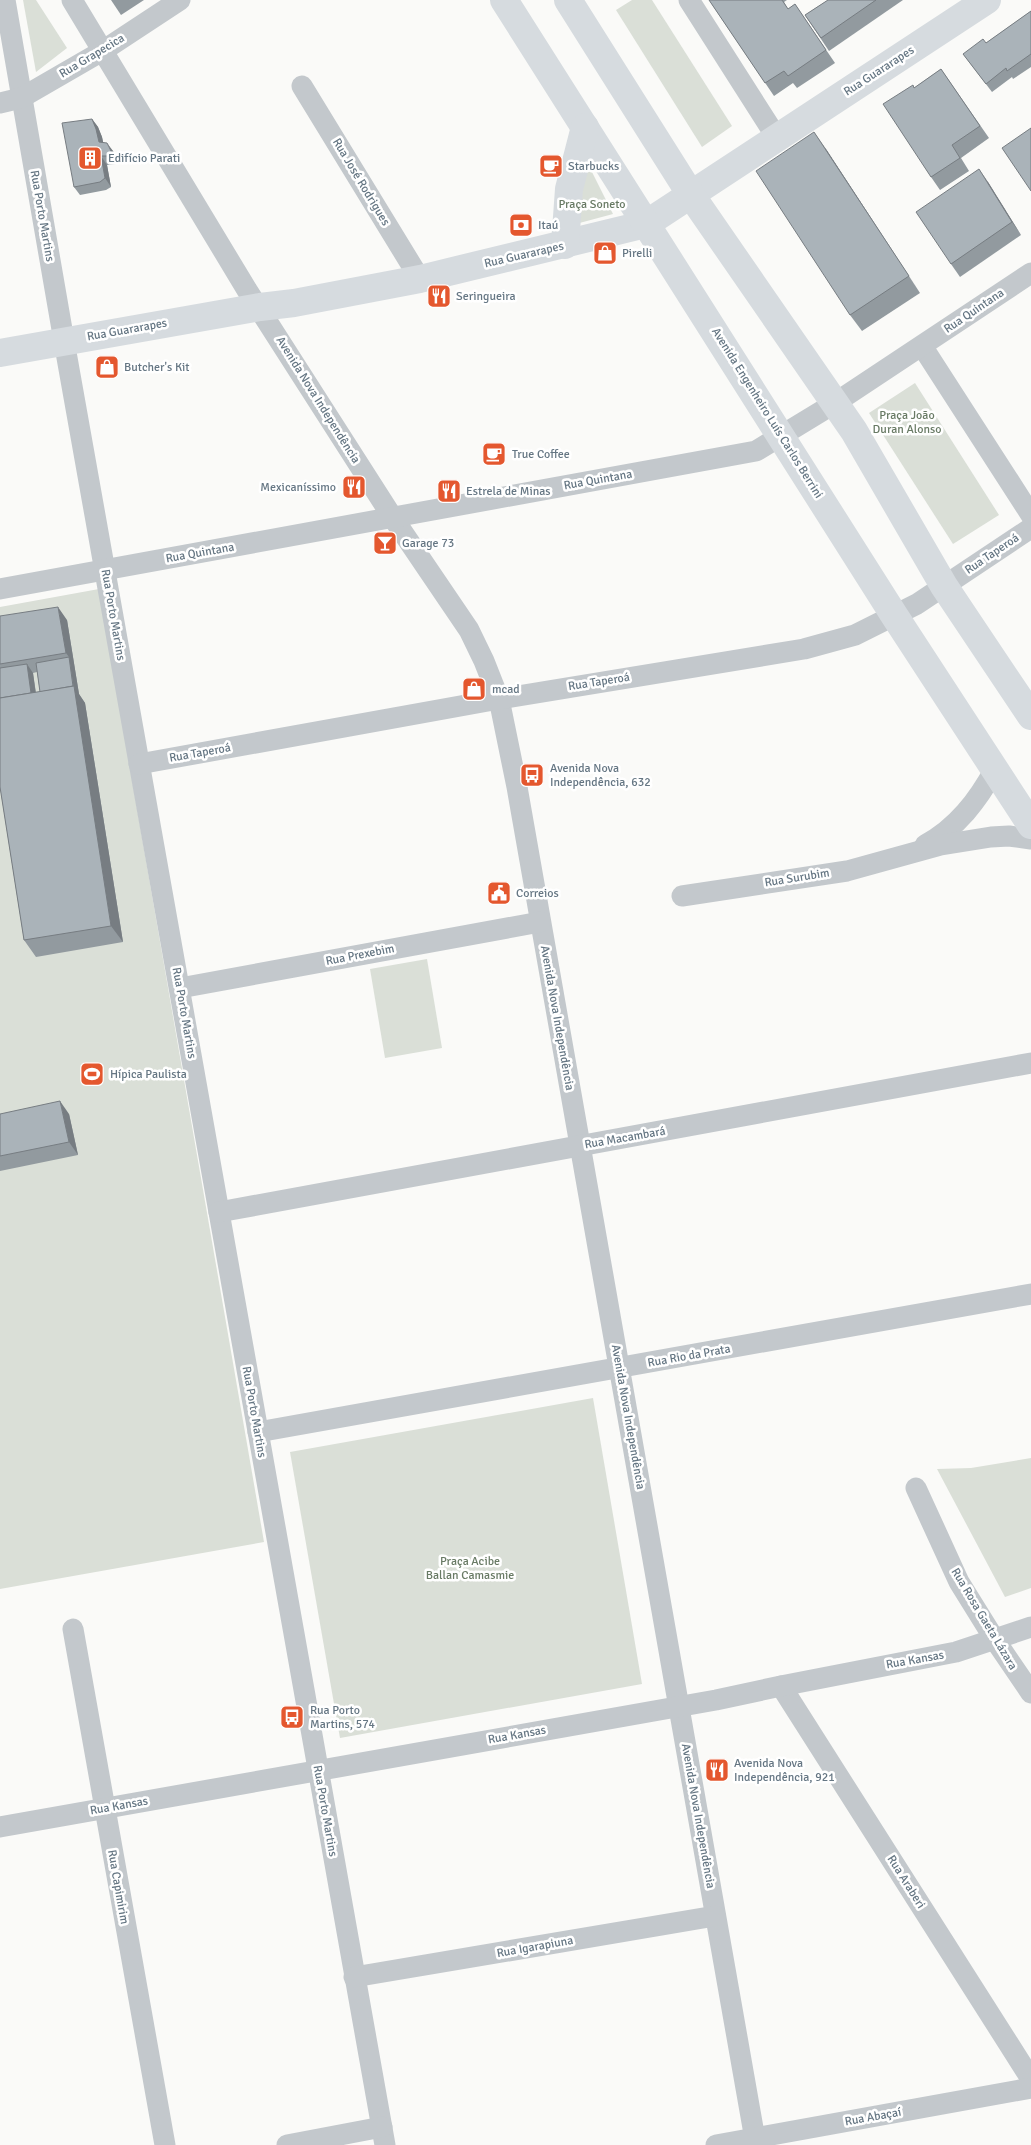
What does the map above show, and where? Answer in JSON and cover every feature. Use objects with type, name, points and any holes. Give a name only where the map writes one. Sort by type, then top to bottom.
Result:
[{"type":"main road","name":"Avenida Engenheiro Luís Carlos Berrini","points":[[504,0],[894,615],[1031,825]]},
{"type":"main road","name":"Rua Guararapes","points":[[0,353],[260,307],[294,303],[420,279],[646,224],[987,0]]},
{"type":"main road","points":[[574,2],[691,195],[836,403],[944,586],[1031,716]]},
{"type":"main road","points":[[565,245],[569,189],[585,126]]},
{"type":"street","name":"Rua Porto Martins","points":[[5,0],[104,570],[220,1212],[354,1977],[384,2136]]},
{"type":"street","name":"Avenida Nova Independência","points":[[72,0],[104,50],[247,290],[260,307],[393,518],[469,630],[499,698],[620,1368],[755,2142]]},
{"type":"street","name":"Rua Grapecica","points":[[0,103],[21,98],[104,50],[180,0]]},
{"type":"street","points":[[689,0],[777,138]]},
{"type":"street","name":"Rua José Rodrigues","points":[[302,86],[420,279]]},
{"type":"street","name":"Rua Quintana","points":[[0,589],[756,451],[781,438],[836,403],[1031,273]]},
{"type":"street","points":[[922,346],[1031,515]]},
{"type":"street","name":"Rua Taperoá","points":[[139,764],[499,698],[804,649],[856,635],[917,604],[1031,528]]},
{"type":"street","name":"Rua Surubim","points":[[910,852],[945,832],[960,819],[982,791],[995,769]]},
{"type":"street","name":"Rua Surubim","points":[[682,896],[847,871],[910,852],[941,845],[991,837],[1009,836],[1031,839]]},
{"type":"street","name":"Rua Prexebim","points":[[180,988],[540,922]]},
{"type":"street","name":"Rua Macambará","points":[[220,1212],[1031,1063]]},
{"type":"street","name":"Rua Rio da Prata","points":[[258,1432],[1031,1294]]},
{"type":"street","name":"Rua Rosa Gaeta Lázara","points":[[916,1488],[959,1582],[1031,1693]]},
{"type":"street","name":"Rua Kansas","points":[[0,1827],[716,1700],[956,1652],[1031,1627]]},
{"type":"street","name":"Rua Capimirim","points":[[73,1629],[165,2145]]},
{"type":"street","name":"Rua Araberi","points":[[782,1686],[1031,2079]]},
{"type":"street","name":"Rua Igarapiuna","points":[[354,1977],[716,1916]]},
{"type":"street","name":"Rua Abaçaí","points":[[716,2145],[755,2142],[1031,2088]]},
{"type":"street","points":[[287,2145],[384,2136]]},
{"type":"green space","points":[[23,0],[36,0],[67,48],[36,72]]},
{"type":"green space","points":[[632,0],[652,0],[732,126],[702,147],[616,10]]},
{"type":"green space","name":"Praça Soneto","points":[[588,164],[613,214],[572,225]]},
{"type":"green space","name":"Praça João Duran Alonso","points":[[915,383],[999,515],[953,544],[869,413]]},
{"type":"green space","name":"Hípica Paulista","points":[[99,589],[264,1542],[0,1589],[0,607]]},
{"type":"green space","points":[[427,959],[442,1048],[385,1058],[370,969]]},
{"type":"green space","name":"Praça Acibe Ballan Camasmie","points":[[593,1398],[642,1684],[340,1738],[290,1452]]},
{"type":"green space","points":[[1031,1458],[1031,1588],[1005,1597],[937,1469],[971,1468]]},
{"type":"building","points":[[709,0],[782,0],[788,9],[795,4],[826,50],[788,76],[784,71],[765,83]]},
{"type":"building","points":[[828,0],[876,0],[821,38],[805,15]]},
{"type":"building","points":[[1031,11],[1031,54],[1007,71],[1006,68],[986,84],[963,54],[983,39],[986,43]]},
{"type":"building","points":[[941,69],[980,126],[952,145],[960,158],[931,177],[883,104],[913,85],[914,88]]},
{"type":"building","name":"Edifício Parati","points":[[92,119],[99,142],[107,143],[112,153],[109,156],[101,156],[105,178],[100,182],[74,187],[62,123]]},
{"type":"building","points":[[1031,128],[1031,191],[1002,148]]},
{"type":"building","points":[[814,132],[909,276],[850,315],[756,171]]},
{"type":"building","points":[[979,169],[1012,222],[951,264],[916,212]]},
{"type":"building","points":[[58,607],[66,653],[0,664],[0,616]]},
{"type":"building","points":[[69,657],[73,686],[40,692],[36,663]]},
{"type":"building","points":[[27,664],[31,693],[0,698],[0,668]]},
{"type":"building","points":[[74,686],[111,926],[24,940],[0,787],[0,698]]},
{"type":"building","points":[[60,1101],[69,1142],[0,1156],[0,1114]]},
{"type":"place","name":"Edifício Parati","points":[[90,158]]},
{"type":"place","name":"Starbucks","points":[[551,166]]},
{"type":"place","name":"Itaú","points":[[521,225]]},
{"type":"place","name":"Pirelli","points":[[605,253]]},
{"type":"place","name":"Seringueira","points":[[439,296]]},
{"type":"place","name":"Butcher's Kit","points":[[107,367]]},
{"type":"place","name":"True Coffee","points":[[494,454]]},
{"type":"place","name":"Mexicaníssimo","points":[[354,487]]},
{"type":"place","name":"Estrela de Minas","points":[[449,491]]},
{"type":"place","name":"Garage 73","points":[[385,543]]},
{"type":"place","name":"mcad","points":[[474,689]]},
{"type":"place","name":"Avenida Nova Independência, 632","points":[[532,775]]},
{"type":"place","name":"Correios","points":[[499,893]]},
{"type":"place","name":"Hípica Paulista","points":[[92,1074]]},
{"type":"place","name":"Rua Porto Martins, 574","points":[[292,1717]]},
{"type":"place","name":"Avenida Nova Independência, 921","points":[[717,1770]]}]
